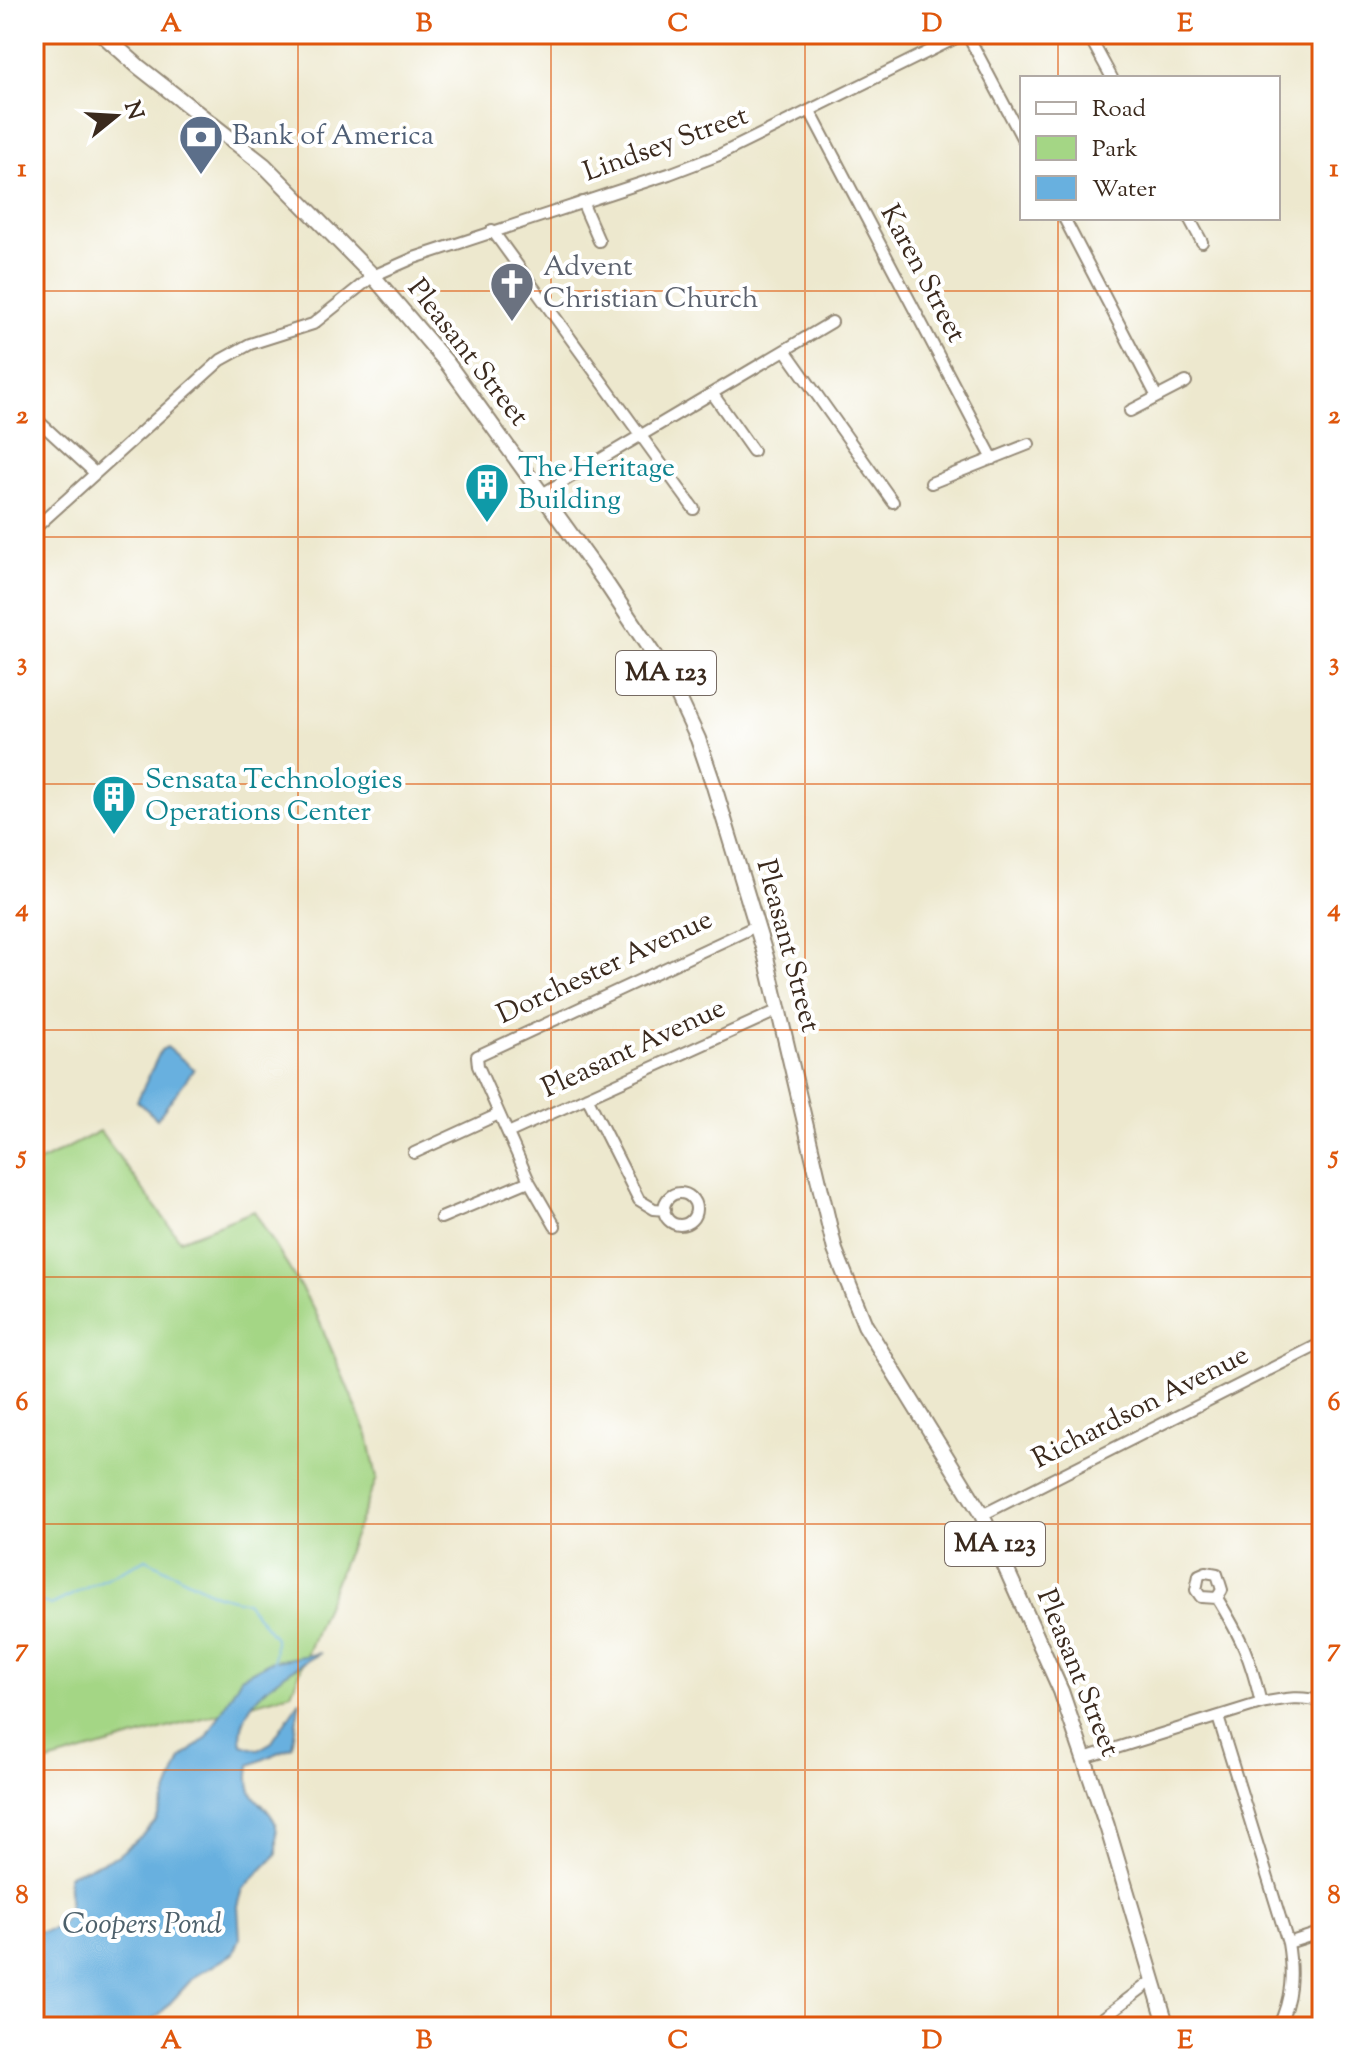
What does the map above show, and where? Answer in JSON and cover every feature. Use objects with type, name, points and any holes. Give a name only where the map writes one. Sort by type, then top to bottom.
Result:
[{"type":"highway","name":"Pleasant Street","points":[[102,34],[264,165],[373,276],[447,363],[542,494],[648,643],[681,701],[713,783],[756,926],[779,1010],[835,1250],[865,1325],[982,1515],[1061,1691],[1167,2027]]},
{"type":"street","points":[[34,41],[41,34]]},
{"type":"street","points":[[966,34],[1020,134]]},
{"type":"street","name":"Lindsey Street","points":[[34,529],[221,360],[250,344],[313,324],[373,276],[492,230],[719,155],[966,34]]},
{"type":"street","points":[[1088,34],[1111,76]]},
{"type":"street","name":"Karen Street","points":[[810,111],[993,459]]},
{"type":"street","points":[[582,202],[599,241]]},
{"type":"street","points":[[1065,220],[1157,397]]},
{"type":"street","points":[[1190,220],[1202,242]]},
{"type":"street","points":[[492,230],[694,509]]},
{"type":"street","points":[[542,494],[832,322]]},
{"type":"street","points":[[785,350],[893,502]]},
{"type":"street","points":[[1130,411],[1186,382]]},
{"type":"street","points":[[712,393],[753,451]]},
{"type":"street","points":[[34,417],[95,473]]},
{"type":"street","points":[[931,483],[1029,444]]},
{"type":"street","name":"Dorchester Avenue","points":[[499,1114],[478,1066],[477,1057],[485,1050],[756,926]]},
{"type":"street","name":"Pleasant Avenue","points":[[508,1133],[779,1010]]},
{"type":"street","points":[[587,1097],[639,1200],[654,1209],[665,1210]]},
{"type":"street","points":[[414,1153],[499,1114],[529,1181],[555,1226]]},
{"type":"street","points":[[441,1218],[529,1181]]},
{"type":"street","name":"Richardson Avenue","points":[[982,1515],[1322,1343]]},
{"type":"street","points":[[1217,1598],[1241,1637],[1261,1703]]},
{"type":"street","points":[[1084,1758],[1261,1703],[1291,1697],[1322,1702]]},
{"type":"street","points":[[1218,1717],[1288,1943],[1291,1989],[1278,2027]]},
{"type":"street","points":[[1288,1943],[1322,1932]]},
{"type":"street","points":[[1091,2027],[1153,1980]]},
{"type":"green space","points":[[100,1131],[180,1240],[254,1211],[315,1311],[368,1435],[377,1478],[291,1693],[34,1766],[34,1165]]},
{"type":"water","points":[[167,1047],[194,1069],[157,1119],[137,1101],[161,1050]]},
{"type":"water","name":"Coopers Pond","points":[[321,1653],[279,1678],[246,1714],[242,1745],[258,1750],[272,1742],[300,1700],[292,1747],[250,1765],[252,1793],[275,1822],[277,1854],[243,1889],[238,1906],[240,1938],[234,1953],[193,1978],[160,2014],[143,2027],[46,2027],[34,1992],[34,1931],[57,1927],[63,1922],[69,1906],[68,1875],[117,1856],[156,1821],[181,1759],[207,1737],[241,1677],[269,1662]]},
{"type":"waterway","points":[[34,1599],[51,1605],[146,1559],[217,1595],[246,1602],[275,1638],[274,1662]]},
{"type":"place","name":"Bank of America","points":[[201,176]]},
{"type":"place","name":"Advent Christian Church","points":[[512,323]]},
{"type":"place","name":"The Heritage Building","points":[[487,524]]},
{"type":"place","name":"Sensata Technologies Operations Center","points":[[114,836]]}]
